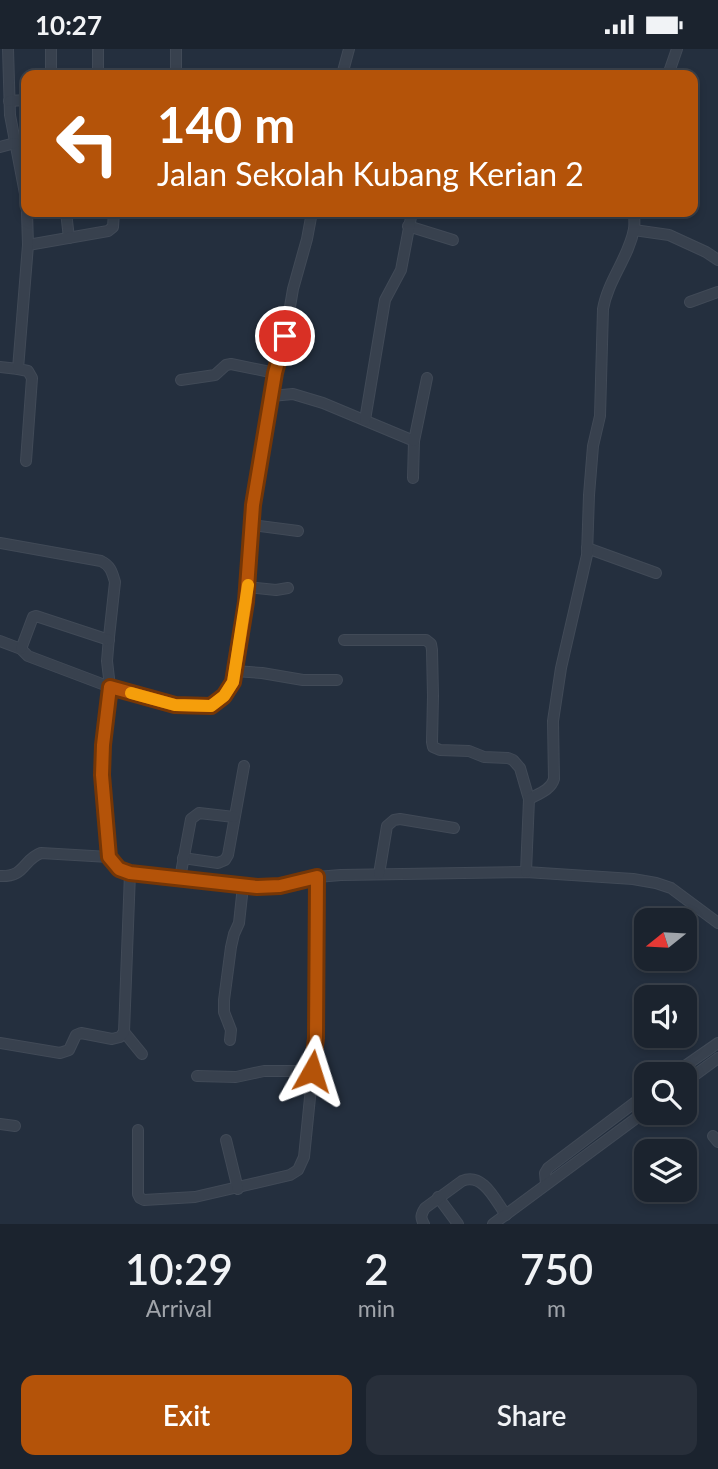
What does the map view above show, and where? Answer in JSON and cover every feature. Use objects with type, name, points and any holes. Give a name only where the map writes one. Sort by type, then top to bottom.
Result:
[{"type":"street","points":[[8,49],[9,101],[21,164]]},
{"type":"street","points":[[51,49],[51,70]]},
{"type":"street","points":[[98,49],[98,70]]},
{"type":"street","points":[[176,49],[176,68]]},
{"type":"street","points":[[343,70],[349,49]]},
{"type":"street","points":[[670,70],[677,49]]},
{"type":"street","points":[[9,101],[21,100]]},
{"type":"street","points":[[0,147],[15,143]]},
{"type":"street","points":[[18,369],[28,245],[27,217]]},
{"type":"street","points":[[67,217],[69,238]]},
{"type":"street","points":[[28,245],[108,231],[113,227],[114,217]]},
{"type":"street","points":[[0,641],[21,649],[28,656],[110,687],[175,705],[211,706],[224,696],[233,682],[235,671],[247,587],[253,505],[275,373],[311,217]]},
{"type":"street","points":[[365,420],[385,300],[401,270],[411,217]]},
{"type":"street","points":[[529,799],[549,788],[554,779],[553,721],[561,668],[587,555],[593,446],[600,416],[603,309],[605,297],[629,245],[634,230],[634,217]]},
{"type":"street","points":[[408,226],[453,240]]},
{"type":"street","points":[[634,230],[668,235],[718,260]]},
{"type":"street","points":[[690,302],[718,292]]},
{"type":"street","points":[[181,380],[215,375],[231,364],[275,373]]},
{"type":"street","points":[[0,367],[28,371],[32,378],[26,461]]},
{"type":"street","points":[[413,478],[414,440],[427,377]]},
{"type":"street","points":[[271,396],[293,394],[323,403],[414,440]]},
{"type":"street","points":[[252,525],[298,531]]},
{"type":"street","points":[[0,543],[101,561],[108,565],[115,582],[107,661],[110,687],[102,775],[109,857],[119,869],[130,873],[243,886],[280,886],[317,877],[526,871],[634,879],[671,888],[718,923]]},
{"type":"street","points":[[587,548],[656,573]]},
{"type":"street","points":[[247,587],[276,590],[288,588]]},
{"type":"street","points":[[21,649],[33,617],[36,616],[109,640]]},
{"type":"street","points":[[344,640],[426,640],[431,644],[433,747],[440,750],[469,751],[484,757],[508,758],[516,762],[529,799],[526,871]]},
{"type":"street","points":[[235,671],[303,680],[337,680]]},
{"type":"street","points":[[183,858],[218,863],[225,860],[244,766]]},
{"type":"street","points":[[180,878],[194,815],[199,813],[234,817]]},
{"type":"street","points":[[379,874],[387,826],[394,820],[454,828]]},
{"type":"street","points":[[0,876],[15,875],[33,856],[41,853],[109,857]]},
{"type":"street","points":[[0,1044],[60,1053],[69,1050],[76,1035],[112,1039],[120,1037],[124,1032],[130,873]]},
{"type":"street","points":[[138,1130],[138,1194],[145,1200],[195,1198],[290,1175],[299,1170],[304,1157],[316,1038],[317,877]]},
{"type":"street","points":[[230,1040],[232,1030],[224,1012],[224,1000],[231,947],[239,923],[243,886]]},
{"type":"street","points":[[124,1032],[142,1054]]},
{"type":"street","points":[[691,1062],[718,1042]]},
{"type":"street","points":[[697,1073],[718,1058]]},
{"type":"street","points":[[197,1076],[236,1077],[264,1071],[312,1071]]},
{"type":"street","points":[[546,1184],[545,1173],[548,1168],[634,1103]]},
{"type":"street","points":[[493,1224],[634,1120]]},
{"type":"street","points":[[0,1123],[15,1126]]},
{"type":"street","points":[[226,1140],[238,1189]]},
{"type":"street","points":[[424,1224],[421,1214],[425,1208],[468,1178],[483,1184],[506,1215]]},
{"type":"street","points":[[438,1197],[458,1224]]},
{"type":"slow traffic","points":[[131,693],[175,705],[211,706],[224,696],[233,682],[248,585]]},
{"type":"route","points":[[285,336],[266,420],[253,505],[246,602],[233,682],[224,696],[211,706],[175,705],[110,687],[102,775],[109,857],[119,869],[130,873],[257,887],[280,886],[317,877],[316,1038],[312,1071]]}]
